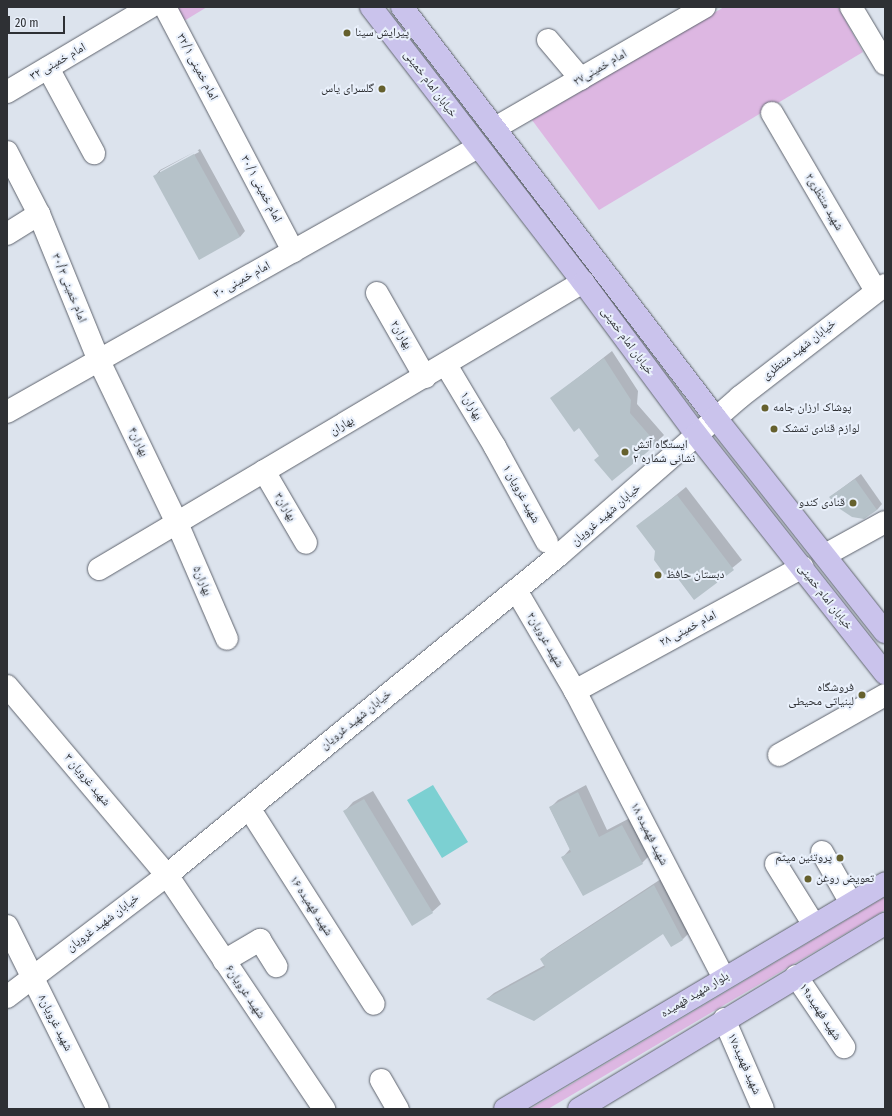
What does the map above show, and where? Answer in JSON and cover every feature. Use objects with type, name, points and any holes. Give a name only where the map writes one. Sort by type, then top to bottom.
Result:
[{"type":"main road","name":"خیابان امام خمینی","points":[[371,7],[583,282],[696,434],[885,673]]},
{"type":"main road","name":"خیابان امام خمینی","points":[[402,7],[716,417],[885,632]]},
{"type":"main road","name":"بلوار شهید فهمیده","points":[[505,1109],[885,883]]},
{"type":"main road","points":[[580,1109],[724,1019],[885,924]]},
{"type":"street","name":"امام خمینی ۳۲/۱","points":[[166,7],[229,128]]},
{"type":"street","name":"امام خمینی۲۷","points":[[495,128],[705,7]]},
{"type":"street","points":[[851,7],[885,64]]},
{"type":"street","name":"امام خمینی ۳۲","points":[[9,85],[48,68],[142,9]]},
{"type":"street","points":[[548,40],[581,79]]},
{"type":"street","points":[[48,68],[94,152]]},
{"type":"street","name":"شهید منتظری۲","points":[[772,113],[880,288]]},
{"type":"street","name":"امام خمینی ۳۰/۱","points":[[229,128],[293,251]]},
{"type":"street","name":"امام خمینی ۳۰","points":[[7,412],[478,147]]},
{"type":"street","name":"امام خمینی ۳۰/۳","points":[[7,152],[39,214],[98,361]]},
{"type":"street","points":[[7,234],[39,214]]},
{"type":"street","name":"بهاران","points":[[99,569],[446,365],[583,282]]},
{"type":"street","name":"خیابان شهید منتظری","points":[[696,434],[880,288]]},
{"type":"street","name":"بهاران۲","points":[[376,293],[425,377]]},
{"type":"street","name":"بهاران۴","points":[[98,361],[177,523]]},
{"type":"street","name":"بهاران۱","points":[[446,365],[496,447]]},
{"type":"street","name":"خیابان شهید غرویان","points":[[7,997],[167,874],[516,590],[696,434]]},
{"type":"street","name":"شهید غرویان ۱","points":[[496,447],[547,542]]},
{"type":"street","name":"بهاران۳","points":[[264,471],[306,543]]},
{"type":"street","points":[[825,555],[885,522]]},
{"type":"street","name":"بهاران۵","points":[[177,523],[227,640]]},
{"type":"street","name":"امام خمینی ۲۸","points":[[575,691],[802,567]]},
{"type":"street","name":"شهید غرویان۲","points":[[516,590],[575,691]]},
{"type":"street","name":"شهید غرویان ۳","points":[[7,686],[167,874]]},
{"type":"street","name":"شهید فهمیده ۱۸","points":[[575,691],[724,978]]},
{"type":"street","points":[[779,754],[885,695]]},
{"type":"street","name":"شهید فهمیده ۱۶","points":[[249,808],[374,1004]]},
{"type":"street","points":[[822,852],[851,903]]},
{"type":"street","points":[[776,864],[814,925]]},
{"type":"street","name":"شهید غرویان۶","points":[[167,874],[324,1109]]},
{"type":"street","name":"شهید غرویان۸","points":[[7,926],[78,1070],[93,1107]]},
{"type":"street","points":[[224,961],[260,940],[276,966]]},
{"type":"street","name":"شهید فهمیده۱۹","points":[[796,976],[844,1047]]},
{"type":"street","name":"شهید فهمیده۱۷","points":[[724,1019],[763,1109]]},
{"type":"street","points":[[381,1080],[398,1109]]},
{"type":"shaded area","points":[[176,7],[207,7],[184,21]]},
{"type":"shaded area","points":[[724,7],[838,7],[863,52],[599,210],[532,120]]},
{"type":"shaded area","points":[[885,897],[885,910],[548,1109],[530,1109]]},
{"type":"water","points":[[433,785],[468,842],[442,858],[407,800]]},
{"type":"building","points":[[194,154],[240,237],[199,260],[153,176]]},
{"type":"building","points":[[604,358],[631,400],[630,413],[657,444],[612,481],[594,460],[599,456],[579,428],[574,432],[550,398]]},
{"type":"building","name":"قنادی کندو","points":[[855,479],[877,510],[864,519],[852,517],[840,509],[829,497]]},
{"type":"building","points":[[677,495],[734,570],[694,600],[676,576],[665,575],[654,560],[655,551],[636,526]]},
{"type":"building","points":[[578,792],[599,837],[622,825],[643,864],[583,896],[561,857],[571,852],[549,807]]},
{"type":"building","points":[[364,799],[433,913],[412,926],[343,811]]},
{"type":"building","points":[[654,885],[683,940],[671,947],[663,934],[534,1021],[486,999],[545,967],[540,959]]},
{"type":"place","name":"پیرایش سینا","points":[[347,33]]},
{"type":"place","name":"گلسرای یاس","points":[[382,89]]},
{"type":"place","name":"پوشاک ارزان جامه","points":[[765,408]]},
{"type":"place","name":"لوازم قنادی تمشک","points":[[774,429]]},
{"type":"place","name":"ایستگاه آتش نشانی شماره ۲","points":[[625,452]]},
{"type":"place","name":"قنادی کندو","points":[[853,503]]},
{"type":"place","name":"دبستان حافظ","points":[[658,575]]},
{"type":"place","name":"فروشگاه لبنیاتی محیطی","points":[[862,695]]},
{"type":"place","name":"پروتئین میثم","points":[[840,858]]},
{"type":"place","name":"تعویض روغن","points":[[808,879]]}]
